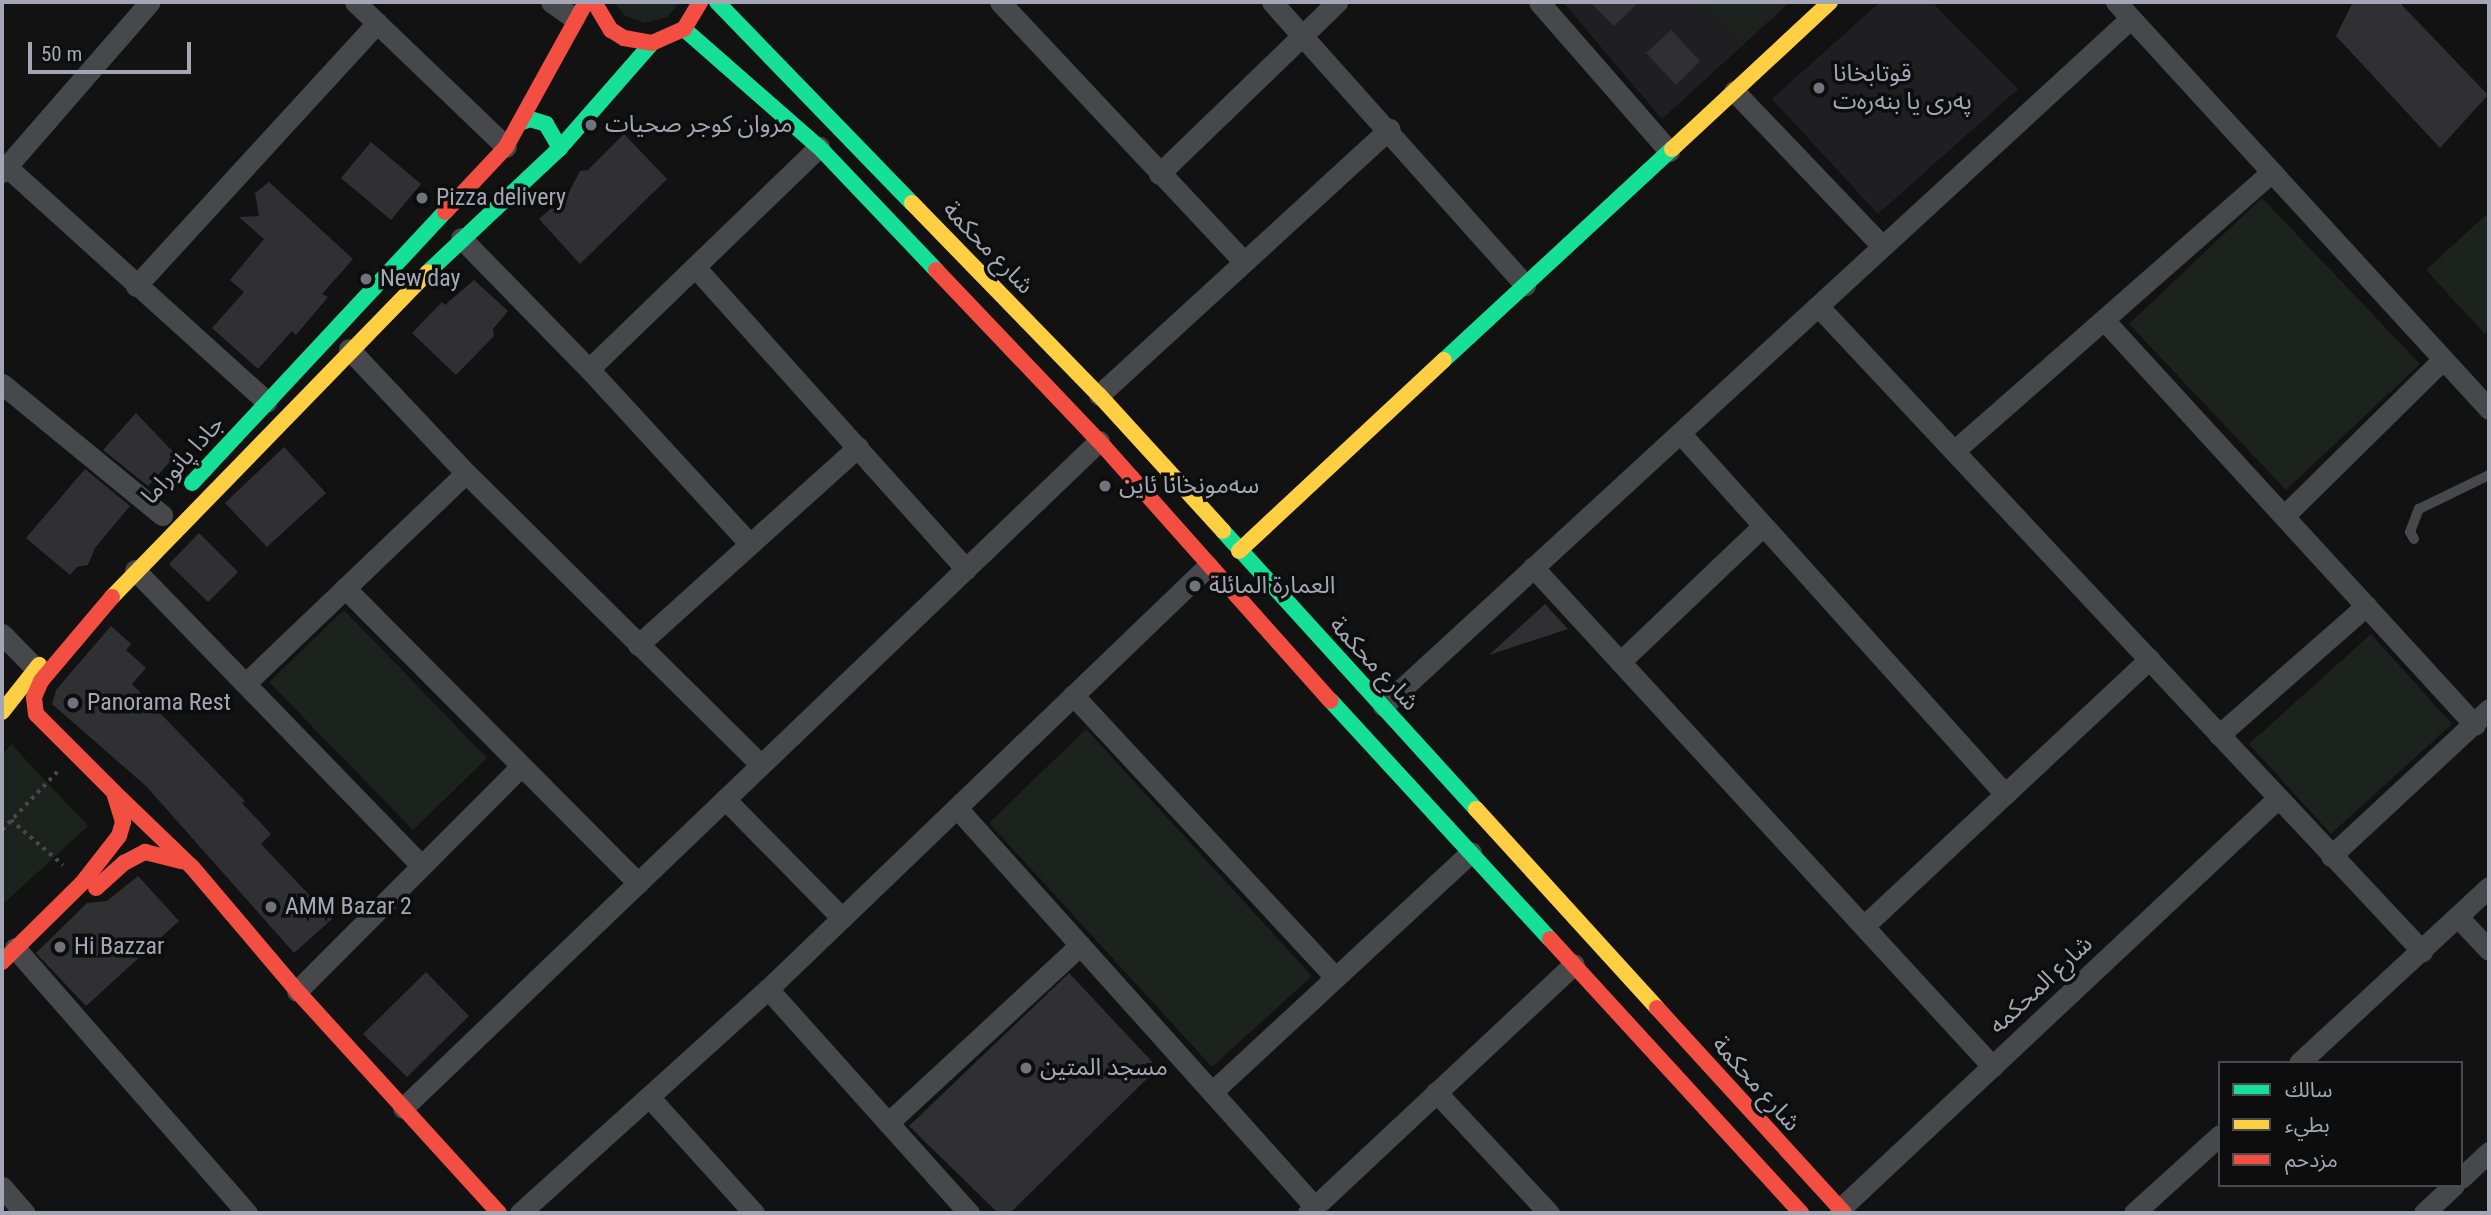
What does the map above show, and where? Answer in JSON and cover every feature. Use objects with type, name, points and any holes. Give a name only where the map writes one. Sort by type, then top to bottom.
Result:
[{"type":"main road","points":[[594,2],[611,30],[624,38],[652,43]]},
{"type":"main road","points":[[2,712],[36,669],[134,561],[461,238],[560,148],[652,43],[684,29],[701,2]]},
{"type":"main road","name":"شارع محكمة","points":[[717,2],[1099,395],[1747,1111],[1842,1211]]},
{"type":"main road","points":[[1239,551],[1830,2]]},
{"type":"main road","name":"جادا پانوراما","points":[[147,533],[409,249],[461,199],[506,147],[580,10]]},
{"type":"main road","points":[[684,29],[819,146],[1100,441],[1208,566],[1801,1213]]},
{"type":"main road","points":[[520,122],[530,119],[546,124],[560,148]]},
{"type":"main road","points":[[134,561],[36,688],[36,714],[192,867],[297,991],[403,1108],[487,1209]]},
{"type":"main road","points":[[9,955],[83,882],[119,836],[122,822],[114,792]]},
{"type":"main road","points":[[69,896],[93,889],[124,863],[145,852],[168,854],[192,867]]},
{"type":"main road","points":[[1687,1089],[1708,1065]]},
{"type":"main road","points":[[1726,1132],[1735,1115],[1747,1111]]},
{"type":"street","points":[[150,2],[4,169],[267,402]]},
{"type":"street","points":[[355,2],[506,147]]},
{"type":"street","points":[[551,2],[580,10]]},
{"type":"street","points":[[1000,2],[1243,261]]},
{"type":"street","points":[[1272,2],[1389,129],[1525,285]]},
{"type":"street","points":[[1159,174],[1337,2]]},
{"type":"street","points":[[1539,2],[1669,151]]},
{"type":"street","points":[[2116,2],[2489,410]]},
{"type":"street","points":[[1383,706],[2131,18]]},
{"type":"street","points":[[136,286],[377,23]]},
{"type":"street","points":[[1734,91],[1882,246]]},
{"type":"street","points":[[1099,395],[1389,129]]},
{"type":"street","points":[[589,369],[819,146]]},
{"type":"street","points":[[1954,451],[2272,172]]},
{"type":"street","points":[[461,238],[589,369],[748,542]]},
{"type":"street","points":[[695,267],[966,569]]},
{"type":"street","points":[[1818,306],[2422,951]]},
{"type":"street","points":[[2104,320],[2366,606],[2482,717],[2331,856]]},
{"type":"street","points":[[349,349],[466,473],[761,765]]},
{"type":"street","points":[[2284,516],[2444,359]]},
{"type":"street","points":[[2,383],[171,506]]},
{"type":"street","points":[[1679,433],[2005,794]]},
{"type":"street","points":[[403,1108],[1100,441]]},
{"type":"street","points":[[638,645],[748,542],[858,447]]},
{"type":"street","points":[[246,683],[466,473]]},
{"type":"street","points":[[1620,662],[1763,526]]},
{"type":"street","points":[[134,561],[246,683],[420,864]]},
{"type":"street","points":[[520,1213],[651,1099],[768,989],[1208,566]]},
{"type":"street","points":[[1533,568],[1993,1067]]},
{"type":"street","points":[[345,588],[638,883]]},
{"type":"street","points":[[2219,735],[2366,606]]},
{"type":"street","points":[[2,634],[36,669]]},
{"type":"street","points":[[1864,926],[2149,659]]},
{"type":"street","points":[[1073,695],[1335,977]]},
{"type":"street","points":[[297,991],[521,765]]},
{"type":"street","points":[[725,799],[842,918]]},
{"type":"street","name":"شارع المحكمه","points":[[1842,1211],[2277,799]]},
{"type":"street","points":[[957,808],[1212,1092],[1312,1210],[1574,964]]},
{"type":"street","points":[[1212,1092],[1471,852]]},
{"type":"street","points":[[2301,1061],[2489,887]]},
{"type":"street","points":[[2458,917],[2489,950]]},
{"type":"street","points":[[888,1123],[1080,945]]},
{"type":"street","points":[[9,955],[247,1213]]},
{"type":"street","points":[[768,989],[969,1213]]},
{"type":"street","points":[[1436,1092],[1541,1210]]},
{"type":"street","points":[[651,1099],[754,1213]]},
{"type":"street","points":[[2134,1213],[2218,1137]]},
{"type":"street","points":[[2463,1176],[2488,1156]]},
{"type":"street","points":[[2424,1213],[2452,1187]]},
{"type":"street","points":[[3,1192],[25,1213]]},
{"type":"lane","points":[[2414,539],[2410,532],[2419,509],[2489,475]]},
{"type":"path","points":[[2,830],[74,754]]},
{"type":"path","points":[[11,820],[83,882]]},
{"type":"shaded area","points":[[614,2],[680,2],[667,17],[645,23],[624,15]]},
{"type":"shaded area","points":[[1563,2],[1790,2],[1662,119]]},
{"type":"shaded area","points":[[1703,2],[1783,2],[1744,41]]},
{"type":"shaded area","points":[[1880,2],[1932,2],[2018,89],[1878,214],[1772,99]]},
{"type":"shaded area","points":[[2262,198],[2420,364],[2286,490],[2129,324]]},
{"type":"shaded area","points":[[2489,212],[2489,330],[2485,334],[2426,270]]},
{"type":"shaded area","points":[[344,610],[487,758],[413,830],[269,682]]},
{"type":"shaded area","points":[[2371,634],[2452,724],[2331,834],[2249,744]]},
{"type":"shaded area","points":[[1086,729],[1312,976],[1212,1067],[989,823]]},
{"type":"shaded area","points":[[11,744],[88,826],[2,905],[2,755]]},
{"type":"building","points":[[1590,2],[1639,2],[1614,26]]},
{"type":"building","points":[[2353,2],[2399,2],[2488,95],[2440,148],[2336,36]]},
{"type":"building","points":[[1671,30],[1700,61],[1676,85],[1646,53]]},
{"type":"building","points":[[624,134],[667,179],[580,264],[539,219],[569,192],[580,171],[588,170]]},
{"type":"building","points":[[371,142],[421,184],[391,220],[341,178]]},
{"type":"building","points":[[269,182],[353,259],[322,294],[328,297],[296,335],[292,331],[258,369],[212,328],[244,292],[230,280],[264,239],[239,217],[259,216],[255,193]]},
{"type":"building","points":[[474,280],[508,311],[493,329],[494,336],[456,375],[412,333],[442,302],[445,305]]},
{"type":"building","points":[[136,413],[176,455],[148,486],[103,450]]},
{"type":"building","points":[[284,447],[326,493],[267,547],[225,503]]},
{"type":"building","points":[[85,469],[130,506],[95,548],[88,565],[77,567],[70,575],[26,538]]},
{"type":"building","points":[[199,533],[238,572],[208,602],[169,564]]},
{"type":"building","points":[[1545,604],[1568,629],[1489,655]]},
{"type":"building","points":[[111,626],[131,644],[126,650],[146,668],[132,684],[245,801],[242,803],[271,834],[261,844],[332,919],[294,953],[146,786],[52,704],[56,690]]},
{"type":"building","points":[[138,876],[179,921],[86,1006],[36,953],[87,903],[107,901]]},
{"type":"building","points":[[426,972],[469,1016],[407,1077],[363,1034]]},
{"type":"building","points":[[1069,973],[1158,1068],[1010,1213],[998,1213],[909,1126]]},
{"type":"traffic: fast","points":[[717,2],[912,203]]},
{"type":"traffic: fast","points":[[684,29],[819,147],[936,270]]},
{"type":"traffic: fast","points":[[428,272],[560,148],[652,43]]},
{"type":"traffic: fast","points":[[520,123],[530,119],[546,124],[560,148]]},
{"type":"traffic: fast","points":[[1444,360],[1672,149]]},
{"type":"traffic: fast","points":[[192,483],[445,212]]},
{"type":"traffic: fast","points":[[1223,531],[1476,809]]},
{"type":"traffic: fast","points":[[1331,701],[1550,939]]},
{"type":"traffic: slow","points":[[1672,149],[1830,2]]},
{"type":"traffic: slow","points":[[912,203],[1099,395],[1223,531]]},
{"type":"traffic: slow","points":[[112,597],[428,272]]},
{"type":"traffic: slow","points":[[1239,551],[1444,360]]},
{"type":"traffic: slow","points":[[2,712],[39,665]]},
{"type":"traffic: slow","points":[[1476,809],[1657,1008]]},
{"type":"traffic: jam","points":[[445,212],[506,147],[586,2]]},
{"type":"traffic: jam","points":[[594,2],[611,30],[624,38],[652,43],[684,29],[700,2]]},
{"type":"traffic: jam","points":[[936,270],[1099,441],[1331,701]]},
{"type":"traffic: jam","points":[[2,962],[83,882],[119,836],[123,822],[114,792],[36,714],[34,697],[41,681],[112,597]]},
{"type":"traffic: jam","points":[[115,793],[192,867],[297,991],[499,1213]]},
{"type":"traffic: jam","points":[[96,888],[124,863],[145,852],[182,861]]},
{"type":"traffic: jam","points":[[1550,939],[1801,1213]]},
{"type":"traffic: jam","points":[[1657,1008],[1844,1213]]},
{"type":"place","name":"قوتابخانا پەری یا بنەرەت","points":[[1819,88]]},
{"type":"place","name":"مروان كوجر صحيات","points":[[591,125]]},
{"type":"place","name":"Pizza delivery","points":[[422,198]]},
{"type":"place","name":"New day","points":[[366,279]]},
{"type":"place","name":"سەمونخانا ئاین","points":[[1105,486]]},
{"type":"place","name":"العمارة المائلة","points":[[1195,586]]},
{"type":"place","name":"Panorama Rest","points":[[73,703]]},
{"type":"place","name":"AMM Bazar 2","points":[[271,907]]},
{"type":"place","name":"Hi Bazzar","points":[[60,947]]},
{"type":"place","name":"مسجد المتين","points":[[1026,1068]]}]
